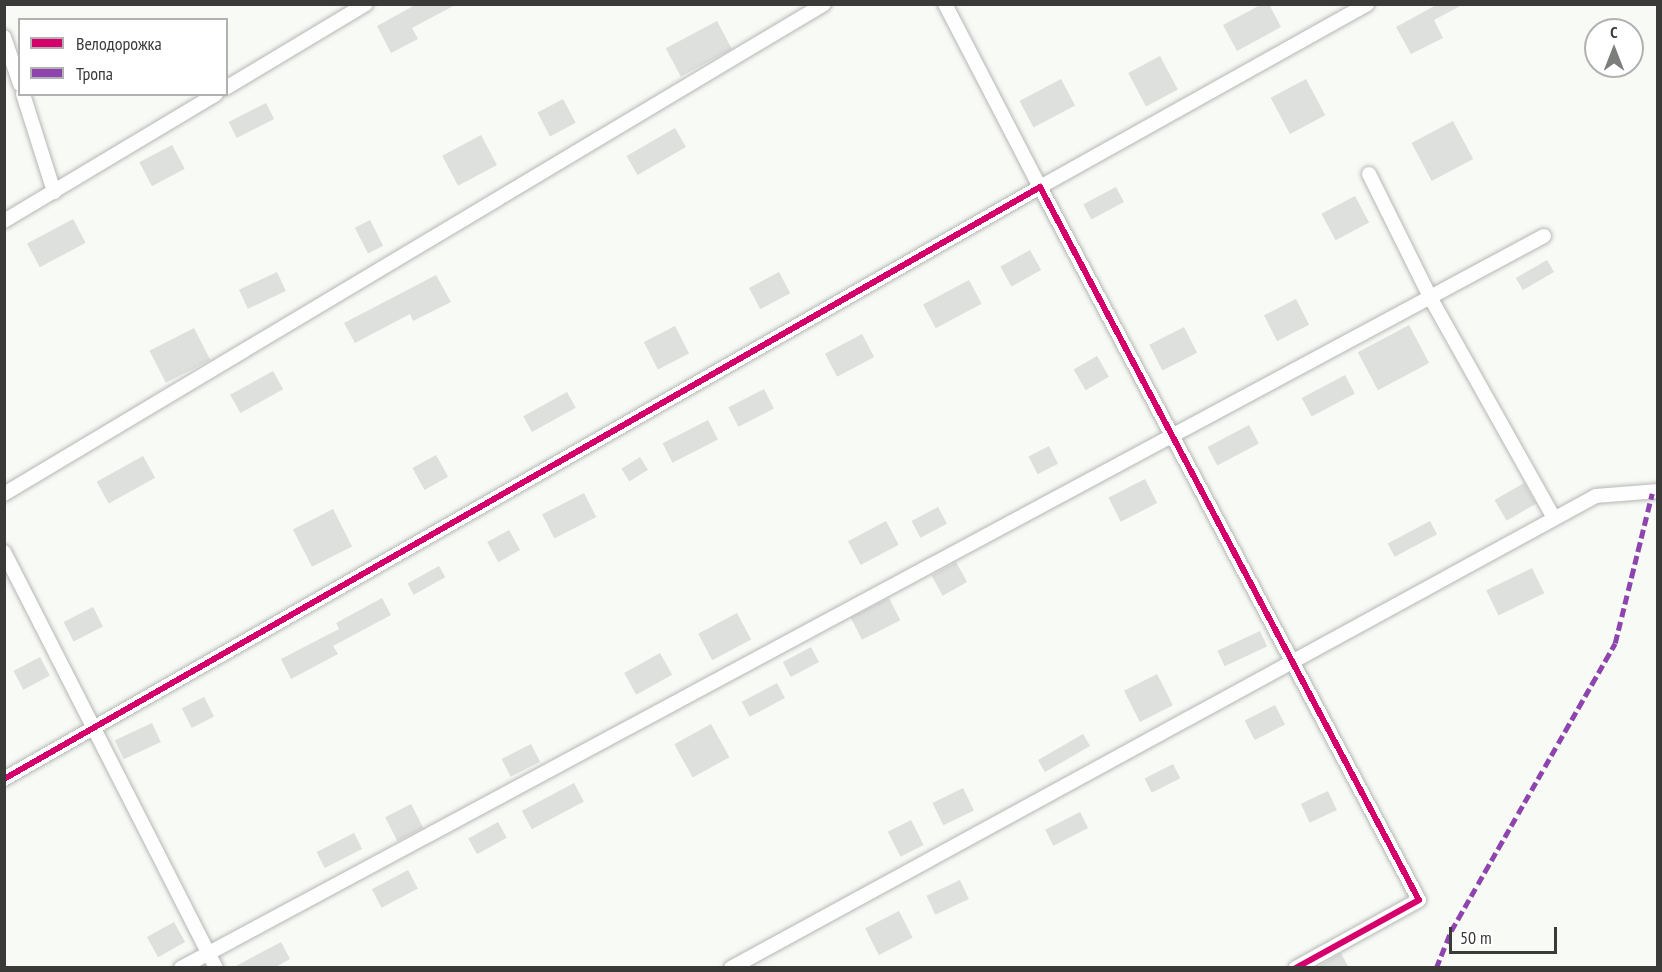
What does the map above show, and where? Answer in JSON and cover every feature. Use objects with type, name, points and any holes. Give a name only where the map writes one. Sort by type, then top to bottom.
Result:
[{"type":"street","points":[[228,87],[366,4]]},
{"type":"street","points":[[4,494],[824,4]]},
{"type":"street","points":[[945,4],[1171,437],[1419,900],[1296,968]]},
{"type":"street","points":[[4,779],[1040,187],[1367,4]]},
{"type":"street","points":[[4,37],[18,78]]},
{"type":"street","points":[[24,96],[54,192]]},
{"type":"street","points":[[4,221],[213,96]]},
{"type":"street","points":[[1369,174],[1430,297],[1554,518]]},
{"type":"street","points":[[181,968],[1544,236]]},
{"type":"street","points":[[731,968],[1291,660],[1596,496],[1658,490]]},
{"type":"street","points":[[4,552],[216,968]]},
{"type":"building","points":[[417,4],[457,4],[412,28],[418,39],[391,53],[377,26]]},
{"type":"building","points":[[1262,4],[1269,4],[1281,27],[1237,51],[1223,25]]},
{"type":"building","points":[[1438,4],[1464,4],[1434,20],[1443,38],[1411,54],[1396,27]]},
{"type":"building","points":[[717,21],[732,49],[681,76],[666,48]]},
{"type":"building","points":[[1160,56],[1178,90],[1146,106],[1128,73]]},
{"type":"building","points":[[1061,79],[1075,105],[1034,128],[1020,101]]},
{"type":"building","points":[[1306,79],[1325,115],[1290,134],[1271,98]]},
{"type":"building","points":[[563,99],[576,123],[550,136],[537,113]]},
{"type":"building","points":[[266,103],[274,119],[237,138],[229,122]]},
{"type":"building","points":[[1453,121],[1473,159],[1432,181],[1412,143]]},
{"type":"building","points":[[675,128],[686,147],[638,175],[627,156]]},
{"type":"building","points":[[481,135],[497,165],[458,186],[442,156]]},
{"type":"building","points":[[172,145],[185,169],[152,186],[139,162]]},
{"type":"building","points":[[1116,187],[1124,202],[1091,219],[1083,204]]},
{"type":"building","points":[[1355,196],[1369,222],[1336,240],[1321,214]]},
{"type":"building","points":[[73,219],[86,243],[40,267],[27,243]]},
{"type":"building","points":[[370,220],[383,246],[368,254],[355,228]]},
{"type":"building","points":[[1030,250],[1041,270],[1011,287],[1000,266]]},
{"type":"building","points":[[1547,260],[1554,272],[1523,290],[1516,278]]},
{"type":"building","points":[[277,272],[286,291],[248,309],[239,290]]},
{"type":"building","points":[[779,272],[790,293],[760,309],[749,288]]},
{"type":"building","points":[[436,275],[451,302],[413,321],[410,314],[355,343],[344,323]]},
{"type":"building","points":[[969,280],[982,304],[936,328],[923,304]]},
{"type":"building","points":[[1296,299],[1309,325],[1277,341],[1264,315]]},
{"type":"building","points":[[1409,325],[1429,363],[1378,390],[1358,352]]},
{"type":"building","points":[[675,326],[689,354],[658,370],[644,342]]},
{"type":"building","points":[[1184,327],[1197,353],[1162,371],[1149,345]]},
{"type":"building","points":[[194,328],[210,360],[166,383],[149,351]]},
{"type":"building","points":[[862,334],[874,357],[837,377],[825,354]]},
{"type":"building","points":[[1097,356],[1109,377],[1086,390],[1074,370]]},
{"type":"building","points":[[273,371],[283,389],[240,413],[230,395]]},
{"type":"building","points":[[1345,375],[1355,394],[1312,417],[1302,398]]},
{"type":"building","points":[[764,389],[774,409],[738,427],[728,407]]},
{"type":"building","points":[[567,392],[576,408],[532,432],[523,416]]},
{"type":"building","points":[[708,420],[718,440],[673,463],[663,443]]},
{"type":"building","points":[[1249,425],[1259,444],[1217,466],[1208,447]]},
{"type":"building","points":[[1049,446],[1058,464],[1038,474],[1029,456]]},
{"type":"building","points":[[436,455],[448,477],[425,490],[412,468]]},
{"type":"building","points":[[143,456],[155,478],[109,504],[97,482]]},
{"type":"building","points":[[640,457],[648,470],[629,481],[621,469]]},
{"type":"building","points":[[1145,479],[1157,503],[1121,522],[1108,498]]},
{"type":"building","points":[[1524,483],[1536,504],[1507,521],[1495,500]]},
{"type":"building","points":[[584,493],[596,517],[554,538],[542,514]]},
{"type":"building","points":[[938,507],[947,524],[920,538],[912,521]]},
{"type":"building","points":[[333,509],[352,546],[312,567],[293,529]]},
{"type":"building","points":[[886,521],[899,545],[861,565],[848,541]]},
{"type":"building","points":[[1430,521],[1437,534],[1395,557],[1388,544]]},
{"type":"building","points":[[509,530],[520,550],[498,562],[487,542]]},
{"type":"building","points":[[956,562],[967,582],[943,596],[932,576]]},
{"type":"building","points":[[439,566],[445,577],[414,595],[408,583]]},
{"type":"building","points":[[1532,568],[1544,593],[1498,616],[1486,590]]},
{"type":"building","points":[[382,598],[391,615],[333,646],[338,654],[291,679],[281,659],[339,629],[336,623]]},
{"type":"building","points":[[889,598],[900,620],[862,640],[851,618]]},
{"type":"building","points":[[93,607],[103,627],[74,642],[64,622]]},
{"type":"building","points":[[737,613],[751,639],[712,660],[698,634]]},
{"type":"building","points":[[1260,631],[1267,646],[1225,666],[1217,651]]},
{"type":"building","points":[[811,647],[819,662],[791,677],[783,662]]},
{"type":"building","points":[[660,653],[672,675],[636,695],[624,673]]},
{"type":"building","points":[[40,657],[50,676],[23,690],[14,671]]},
{"type":"building","points":[[1157,674],[1173,705],[1140,722],[1124,691]]},
{"type":"building","points":[[777,683],[785,698],[750,717],[742,702]]},
{"type":"building","points":[[204,697],[214,717],[192,728],[182,708]]},
{"type":"building","points":[[1275,705],[1285,725],[1255,740],[1245,720]]},
{"type":"building","points":[[152,723],[161,742],[124,759],[115,740]]},
{"type":"building","points":[[711,724],[729,757],[693,778],[674,744]]},
{"type":"building","points":[[1083,734],[1090,746],[1045,772],[1038,760]]},
{"type":"building","points":[[531,744],[540,762],[511,777],[502,759]]},
{"type":"building","points":[[1173,764],[1180,778],[1152,793],[1144,779]]},
{"type":"building","points":[[574,783],[584,802],[532,829],[522,811]]},
{"type":"building","points":[[963,788],[974,810],[943,825],[932,803]]},
{"type":"building","points":[[1328,791],[1337,810],[1310,823],[1301,804]]},
{"type":"building","points":[[411,804],[423,828],[397,841],[385,817]]},
{"type":"building","points":[[1080,812],[1088,828],[1053,846],[1045,830]]},
{"type":"building","points":[[911,820],[924,845],[901,857],[888,832]]},
{"type":"building","points":[[498,822],[507,838],[477,854],[468,838]]},
{"type":"building","points":[[354,833],[362,849],[325,868],[317,852]]},
{"type":"building","points":[[408,870],[418,889],[382,908],[372,889]]},
{"type":"building","points":[[960,880],[969,899],[935,915],[926,896]]},
{"type":"building","points":[[899,911],[913,938],[879,955],[865,928]]},
{"type":"building","points":[[174,922],[185,942],[158,957],[147,937]]},
{"type":"building","points":[[281,942],[290,959],[274,968],[232,968]]},
{"type":"building","points":[[1341,953],[1349,968],[1316,968]]},
{"type":"marked path","points":[[1436,968],[1451,931],[1615,643],[1652,493]]},
{"type":"cycle path","points":[[4,779],[1040,187],[1419,900],[1296,968]]}]
